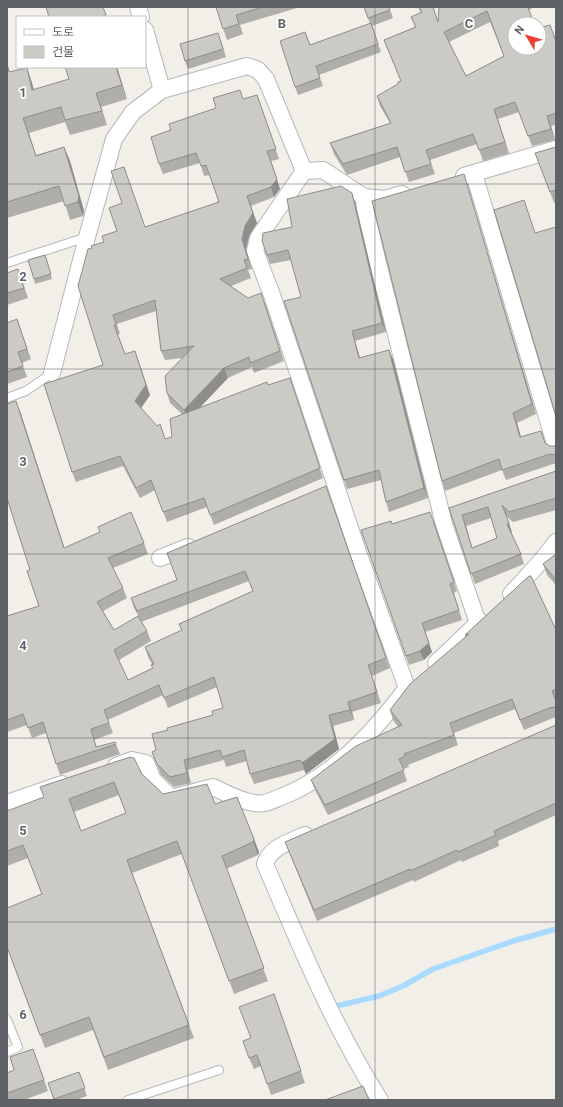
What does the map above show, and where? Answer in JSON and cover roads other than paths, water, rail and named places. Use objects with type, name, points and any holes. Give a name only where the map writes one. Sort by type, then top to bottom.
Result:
[{"type":"street","points":[[146,34],[162,90]]},
{"type":"street","points":[[52,373],[114,139],[133,112],[162,90],[247,66],[258,70],[266,79],[304,171]]},
{"type":"street","points":[[452,180],[556,149]]},
{"type":"street","points":[[304,171],[323,170],[364,196],[385,199],[414,190]]},
{"type":"street","points":[[304,171],[258,238],[255,251],[272,295],[327,487],[407,688]]},
{"type":"street","points":[[474,174],[556,446]]},
{"type":"street","points":[[364,196],[365,208],[379,266],[448,509],[490,613]]},
{"type":"street","points":[[160,558],[204,540]]},
{"type":"street","points":[[102,770],[132,760],[146,763],[153,780],[171,798],[212,787],[241,800],[263,804],[293,792],[316,779],[348,754],[380,722],[407,688],[518,588],[556,542]]},
{"type":"street","points":[[7,803],[73,780]]},
{"type":"street","points":[[319,828],[278,847],[267,857],[265,864],[320,992],[356,1062],[380,1100]]},
{"type":"lane","points":[[7,263],[87,237]]},
{"type":"lane","points":[[7,398],[26,391],[52,373]]},
{"type":"lane","points":[[7,1020],[18,1047],[7,1052]]},
{"type":"lane","points":[[128,1100],[219,1070]]},
{"type":"waterway","points":[[336,1006],[379,996],[403,986],[433,969],[513,941],[556,929]]}]
